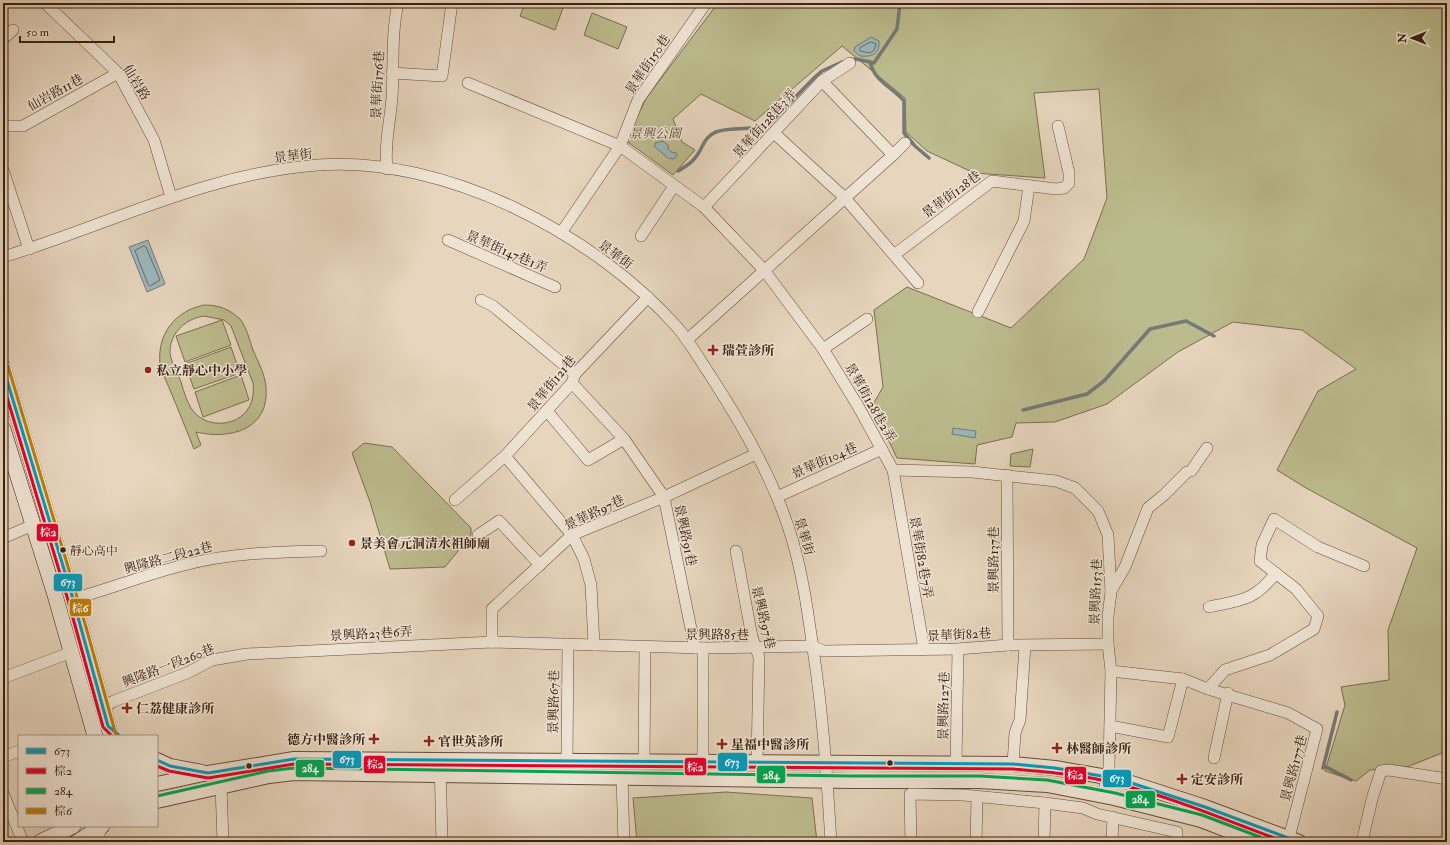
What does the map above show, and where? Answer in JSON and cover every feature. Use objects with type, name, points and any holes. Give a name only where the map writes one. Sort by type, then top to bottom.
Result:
[{"type":"main road","points":[[3,367],[73,599],[104,707],[109,731]]},
{"type":"main road","points":[[3,430],[72,652],[95,735]]},
{"type":"main road","points":[[40,842],[71,827]]},
{"type":"main road","points":[[77,842],[101,830]]},
{"type":"street","name":"仙岩路","points":[[45,3],[118,73],[154,140],[171,197]]},
{"type":"street","name":"景華街176巷","points":[[387,169],[386,158],[392,97],[394,24],[398,3]]},
{"type":"street","points":[[392,73],[442,76],[452,3]]},
{"type":"street","name":"景華街150巷","points":[[561,234],[620,146],[638,100],[706,3]]},
{"type":"street","points":[[3,39],[13,30]]},
{"type":"street","name":"景華街128巷3弄","points":[[704,207],[775,134],[799,105],[822,82],[850,63]]},
{"type":"street","name":"仙岩路11巷","points":[[3,126],[23,126],[118,73]]},
{"type":"street","points":[[822,82],[893,155]]},
{"type":"street","points":[[468,83],[620,146],[704,207],[764,270]]},
{"type":"street","name":"景華街128巷","points":[[894,255],[992,181],[1056,189],[1064,188],[1069,183],[1069,173],[1058,126]]},
{"type":"street","points":[[775,134],[845,198],[918,283]]},
{"type":"street","points":[[687,340],[905,143]]},
{"type":"street","name":"景華街","points":[[3,257],[29,249],[171,197],[237,178],[304,167],[342,165],[387,169],[441,181],[497,200],[522,211],[617,270],[648,297],[687,340],[724,396],[756,454],[777,497],[801,570],[813,646],[826,762],[831,842]]},
{"type":"street","points":[[3,170],[29,249]]},
{"type":"street","points":[[640,236],[674,186]]},
{"type":"street","points":[[978,312],[1024,221],[1029,186]]},
{"type":"street","name":"景華街147巷1弄","points":[[448,240],[555,287]]},
{"type":"street","name":"景華街128巷2弄","points":[[764,270],[823,349],[893,470]]},
{"type":"street","name":"景華街121巷","points":[[455,500],[505,456],[547,411],[573,378],[648,297]]},
{"type":"street","name":"景興路91巷","points":[[481,300],[493,306],[573,378],[624,439],[664,497],[699,648],[703,762]]},
{"type":"street","points":[[823,349],[867,319]]},
{"type":"street","points":[[547,411],[588,460],[624,439]]},
{"type":"street","points":[[1111,592],[1125,567],[1148,508],[1164,495],[1187,472],[1192,471],[1207,448]]},
{"type":"street","name":"景華街104巷","points":[[777,497],[882,449]]},
{"type":"street","name":"景華路97巷","points":[[492,642],[492,609],[572,535],[664,497],[756,454]]},
{"type":"street","points":[[505,456],[572,535],[584,559],[591,585],[594,645]]},
{"type":"street","name":"景興路153巷","points":[[893,470],[972,472],[1056,481],[1075,488],[1098,511],[1108,535],[1111,592],[1108,616],[1108,644],[1112,671],[1110,726],[1107,777],[1103,796]]},
{"type":"street","name":"景華街82巷7弄","points":[[893,470],[924,649]]},
{"type":"street","name":"景興路137巷","points":[[1007,475],[1008,645]]},
{"type":"street","points":[[1208,689],[1225,670],[1270,655],[1314,630],[1318,616],[1296,589],[1260,560],[1262,545],[1274,519],[1318,547],[1364,566]]},
{"type":"street","points":[[478,535],[499,521],[540,565]]},
{"type":"street","points":[[3,538],[33,525]]},
{"type":"street","name":"興隆路二段22巷","points":[[73,599],[170,568],[213,558],[244,554],[321,551]]},
{"type":"street","name":"景興路97巷","points":[[736,551],[752,637],[759,657],[756,762]]},
{"type":"street","points":[[1209,607],[1248,599],[1265,588],[1276,573]]},
{"type":"street","name":"景興路85巷","points":[[492,642],[699,648],[813,646]]},
{"type":"street","name":"景興路23巷6弄","points":[[269,653],[492,642]]},
{"type":"street","name":"景興路67巷","points":[[567,760],[568,644]]},
{"type":"street","name":"景華街82巷","points":[[813,646],[823,651],[958,649],[1008,645],[1108,644]]},
{"type":"street","points":[[1013,764],[1015,733],[1020,720],[1026,646]]},
{"type":"street","points":[[644,762],[646,647]]},
{"type":"street","name":"景興路127巷","points":[[956,764],[958,649]]},
{"type":"street","points":[[3,678],[72,652]]},
{"type":"street","name":"興隆路一段260巷","points":[[104,707],[114,701],[187,674],[212,660],[247,654],[269,653]]},
{"type":"street","points":[[1112,671],[1183,679],[1208,689],[1228,693],[1214,758]]},
{"type":"street","points":[[1110,726],[1168,738],[1183,679]]},
{"type":"street","name":"景興路177巷","points":[[1228,693],[1288,713],[1318,729],[1294,840]]},
{"type":"street","points":[[3,757],[18,751]]},
{"type":"street","points":[[158,784],[208,773],[294,759],[1013,764],[1055,768],[1107,777],[1198,805],[1294,840]]},
{"type":"street","points":[[158,760],[170,766],[208,773]]},
{"type":"street","points":[[440,760],[442,842]]},
{"type":"street","points":[[1362,842],[1372,799],[1381,771],[1388,770],[1447,779]]},
{"type":"street","points":[[158,801],[269,776],[294,773],[827,781],[979,781],[1047,785],[1103,796],[1201,820],[1258,842]]},
{"type":"street","points":[[622,778],[624,842]]},
{"type":"street","points":[[221,786],[223,842]]},
{"type":"street","points":[[3,793],[23,842]]},
{"type":"street","points":[[911,842],[910,794],[977,797],[1083,808],[1097,814],[1113,817],[1177,837]]},
{"type":"street","points":[[976,842],[977,797]]},
{"type":"street","points":[[1044,842],[1045,803]]},
{"type":"street","points":[[1112,842],[1113,817]]},
{"type":"green space","points":[[525,3],[550,3],[563,8],[555,30],[520,16]]},
{"type":"green space","name":"景興公園","points":[[718,3],[1447,3],[1447,751],[1407,767],[1370,770],[1356,781],[1325,771],[1345,705],[1341,687],[1389,680],[1388,630],[1417,548],[1306,488],[1277,470],[1318,391],[1356,369],[1302,330],[1233,322],[1178,352],[1107,404],[1055,422],[1016,423],[1012,437],[977,445],[975,464],[897,458],[872,406],[883,387],[874,310],[907,287],[1011,328],[1084,259],[1107,198],[1099,89],[1034,93],[1045,178],[974,173],[927,151],[906,132],[905,98],[842,46],[755,121],[701,94],[673,119],[682,142],[695,150],[673,175],[625,140],[647,97]]},
{"type":"green space","points":[[592,13],[627,27],[618,49],[584,35]]},
{"type":"green space","points":[[204,305],[219,307],[228,310],[240,319],[261,368],[266,387],[265,402],[261,413],[254,422],[245,429],[234,433],[209,434],[196,432],[201,445],[194,449],[162,370],[160,364],[160,353],[165,334],[170,326],[177,318],[194,308]],"holes":[[[204,316],[224,320],[231,326],[253,383],[253,393],[250,406],[243,415],[230,422],[216,423],[208,422],[202,419],[193,411],[172,362],[170,350],[173,337],[177,331],[192,319]]]},
{"type":"green space","points":[[222,320],[231,345],[185,362],[176,336]]},
{"type":"green space","points":[[231,347],[240,373],[194,389],[185,364]]},
{"type":"green space","points":[[241,375],[249,400],[203,417],[195,392]]},
{"type":"green space","points":[[364,443],[392,447],[471,528],[471,535],[445,567],[390,569],[370,502],[352,453]]},
{"type":"green space","points":[[1033,449],[1030,467],[1010,466],[1011,454]]},
{"type":"green space","points":[[726,792],[812,798],[817,842],[637,842],[633,798]]},
{"type":"water","points":[[871,37],[879,41],[878,49],[874,54],[860,56],[854,51],[855,47]]},
{"type":"water","points":[[663,141],[668,145],[668,149],[671,152],[676,153],[677,155],[674,159],[668,158],[655,147],[655,143]]},
{"type":"water","points":[[148,240],[165,284],[147,292],[129,247]]},
{"type":"water","points":[[953,428],[976,431],[975,438],[952,434]]},
{"type":"waterway","points":[[870,62],[874,63],[897,29],[900,3]]},
{"type":"waterway","points":[[850,60],[856,59],[870,62],[876,75],[904,101],[904,133],[915,146],[929,158]]},
{"type":"waterway","points":[[678,171],[698,155],[706,140],[712,134],[722,130],[756,128],[768,125],[822,71],[842,62]]},
{"type":"waterway","points":[[1023,410],[1087,394],[1104,381],[1150,329],[1186,321],[1214,336]]},
{"type":"waterway","points":[[1323,768],[1337,712]]},
{"type":"waterway","points":[[1326,767],[1351,780]]},
{"type":"transit line","name":"棕6","points":[[8,366],[86,627],[116,735]]},
{"type":"transit line","name":"673","points":[[3,367],[73,599],[108,726],[119,735]]},
{"type":"transit line","name":"棕2","points":[[3,384],[68,600],[103,727],[111,735]]},
{"type":"transit line","name":"673","points":[[158,760],[170,766],[208,773],[294,759],[1013,764],[1055,768],[1119,779],[1205,807],[1299,842]]},
{"type":"transit line","name":"棕2","points":[[158,766],[169,771],[208,778],[294,764],[1013,769],[1079,776],[1139,790],[1181,803],[1285,842]]},
{"type":"transit line","name":"284","points":[[158,796],[268,771],[294,768],[852,776],[979,776],[1047,780],[1115,793],[1202,815],[1260,837]]},
{"type":"place","name":"瑞萱診所","points":[[713,350]]},
{"type":"place","name":"私立靜心中小學","points":[[148,370]]},
{"type":"place","name":"景美會元洞清水祖師廟","points":[[352,543]]},
{"type":"place","name":"靜心高中","points":[[63,550]]},
{"type":"place","name":"仁荔健康診所","points":[[127,708]]},
{"type":"place","name":"德方中醫診所","points":[[374,739]]},
{"type":"place","name":"官世英診所","points":[[429,741]]},
{"type":"place","name":"星福中醫診所","points":[[722,744]]},
{"type":"place","name":"林醫師診所","points":[[1057,748]]},
{"type":"place","name":"定安診所","points":[[1182,779]]}]
